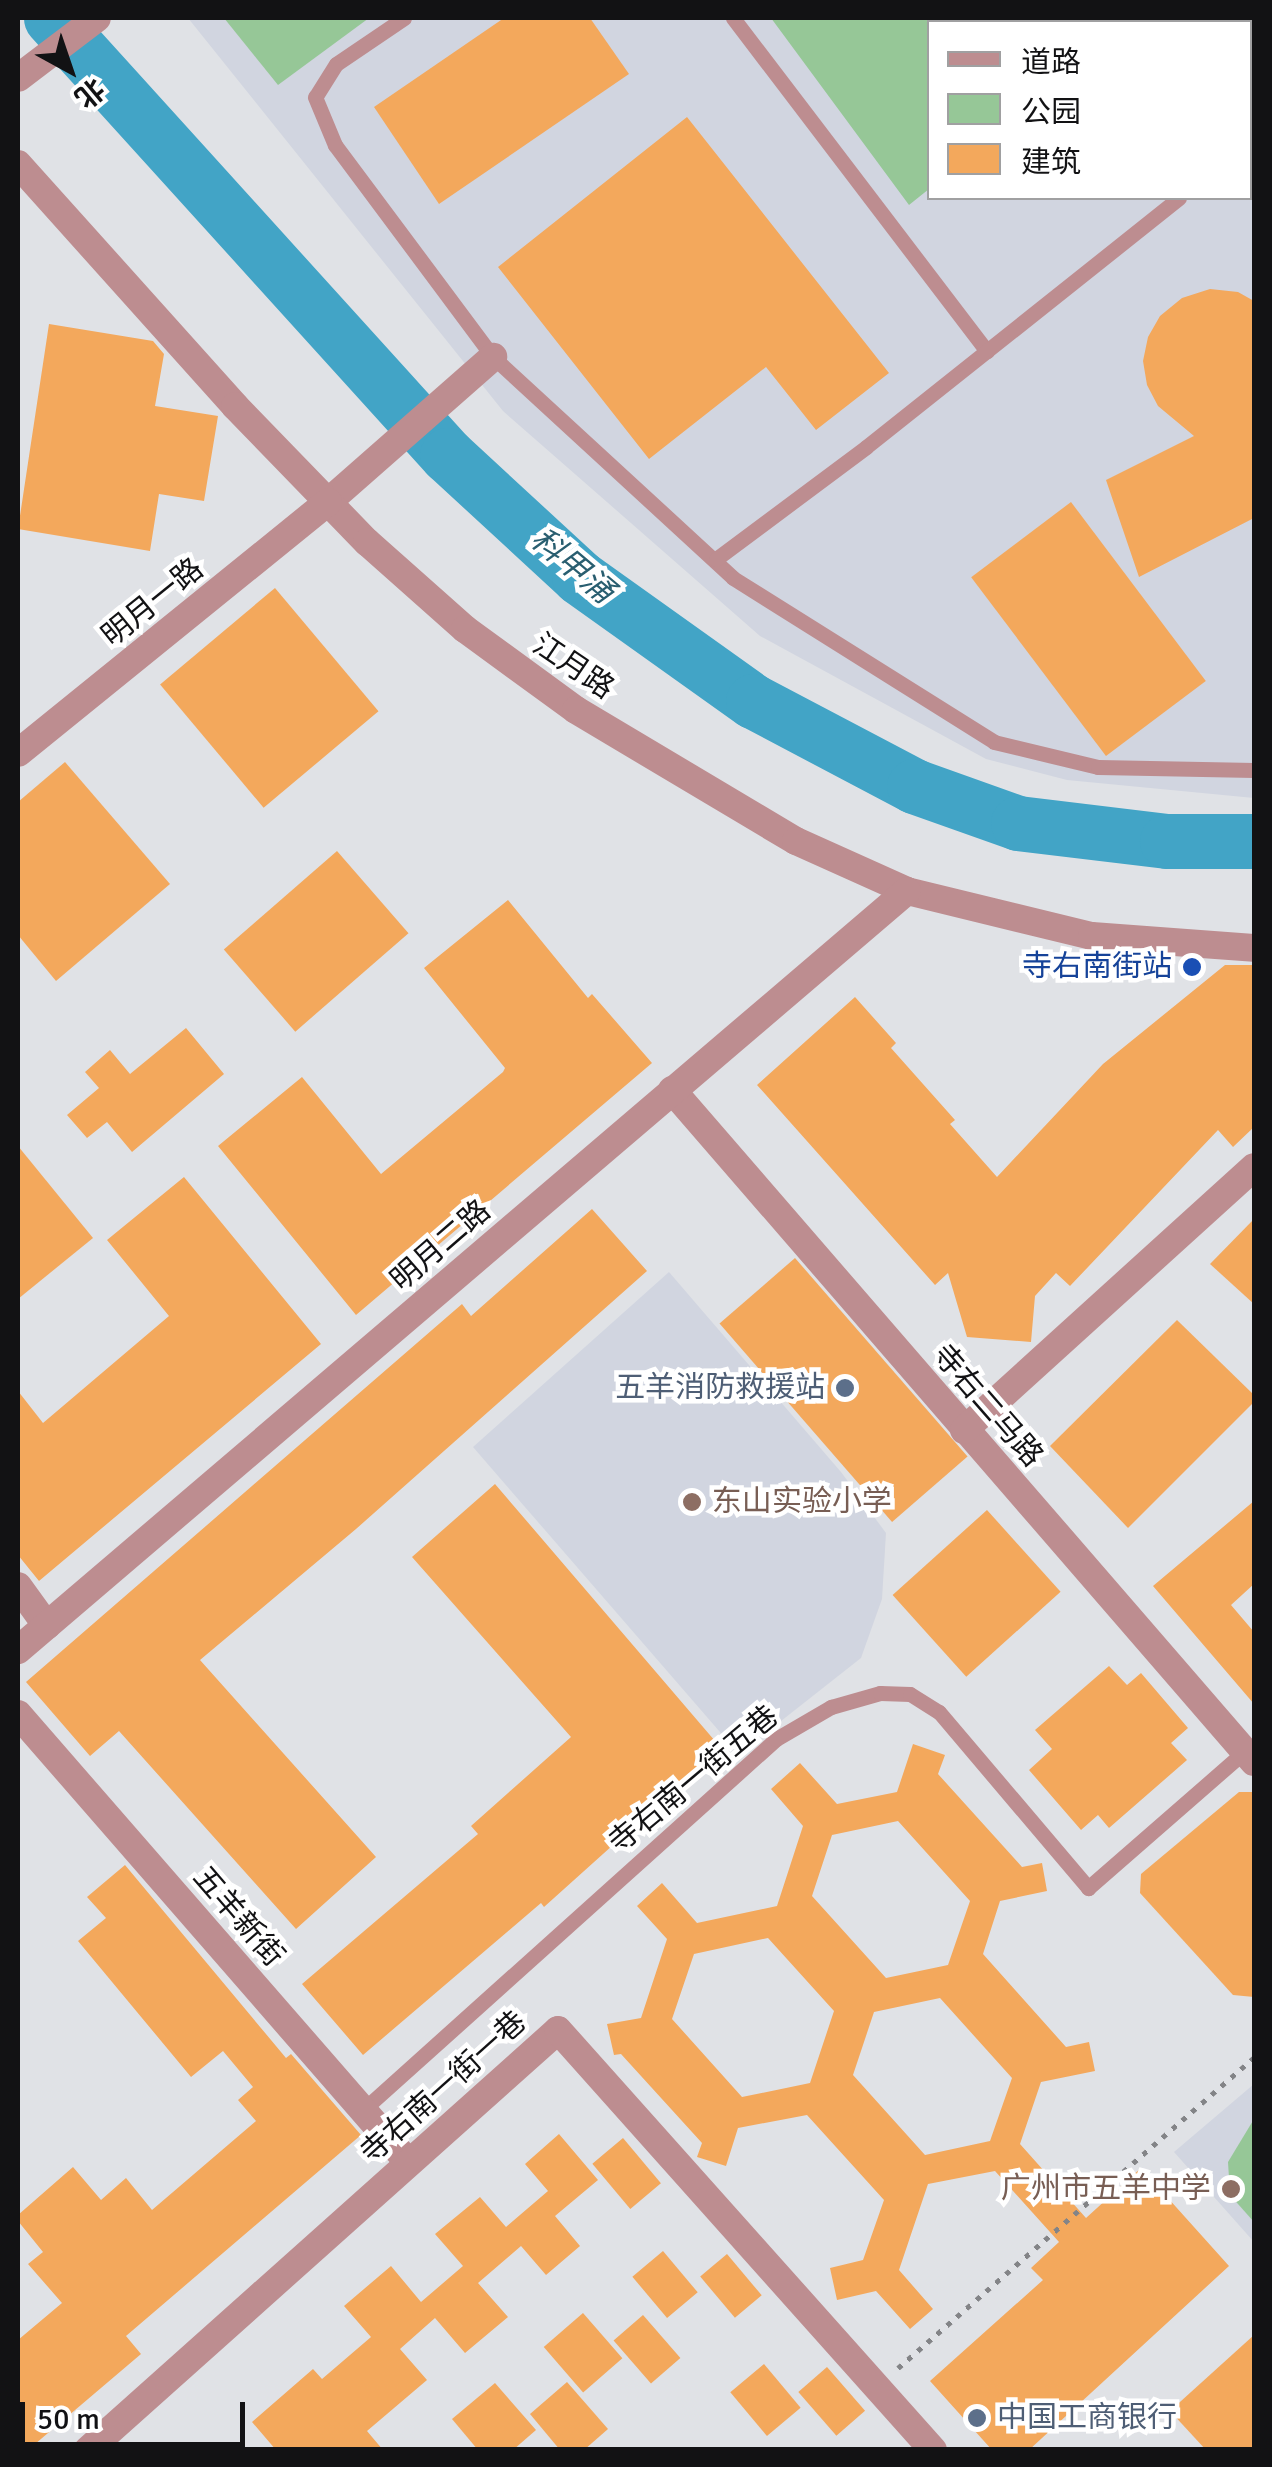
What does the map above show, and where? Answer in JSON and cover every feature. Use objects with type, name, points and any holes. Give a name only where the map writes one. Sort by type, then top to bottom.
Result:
[{"type":"street","points":[[18,78],[96,18]]},
{"type":"street","name":"江月路","points":[[18,164],[328,502],[416,588],[509,664],[576,710],[796,841],[907,892],[1092,936],[1254,948]]},
{"type":"street","name":"明月一路","points":[[18,753],[328,502],[493,358]]},
{"type":"street","name":"明月二路","points":[[18,1650],[907,892]]},
{"type":"street","name":"寺右二马路","points":[[672,1090],[1250,1757]]},
{"type":"street","points":[[964,1430],[1254,1167]]},
{"type":"street","points":[[18,1586],[47,1626]]},
{"type":"street","name":"五羊新街","points":[[18,1714],[409,2163]]},
{"type":"street","name":"寺右南一街一巷","points":[[88,2450],[558,2030],[933,2450]]},
{"type":"lane","points":[[404,18],[336,64],[315,97],[334,144],[493,358],[716,560],[750,588],[994,742],[1098,767],[1254,770]]},
{"type":"lane","points":[[734,18],[987,351]]},
{"type":"lane","points":[[716,560],[1176,200]]},
{"type":"lane","name":"寺右南一街五巷","points":[[362,2110],[776,1740],[831,1707],[880,1693],[895,1693],[910,1694],[939,1712],[1088,1888],[1250,1757]]},
{"type":"path","points":[[876,2387],[1254,2057]]},
{"type":"shaded area","points":[[188,18],[1254,18],[1254,798],[1067,780],[986,759],[760,636],[503,411]]},
{"type":"shaded area","name":"东山实验小学","points":[[669,1272],[841,1472],[886,1533],[882,1599],[861,1658],[739,1754],[473,1447]]},
{"type":"shaded area","name":"广州市五羊中学","points":[[1254,2084],[1254,2242],[1174,2152]]},
{"type":"green space","points":[[224,18],[369,18],[278,85]]},
{"type":"green space","points":[[771,18],[1125,20],[927,20],[927,191],[909,205]]},
{"type":"green space","points":[[1254,2119],[1254,2222],[1230,2195],[1228,2162]]},
{"type":"building","points":[[504,18],[590,18],[629,74],[439,204],[374,107]]},
{"type":"building","points":[[687,117],[889,373],[816,430],[766,367],[649,459],[498,267]]},
{"type":"building","points":[[1210,289],[1238,292],[1254,301],[1254,518],[1139,577],[1106,480],[1194,436],[1158,406],[1147,385],[1143,361],[1148,337],[1160,316],[1182,298]]},
{"type":"building","points":[[49,324],[153,341],[164,354],[155,406],[218,416],[204,501],[159,494],[150,551],[18,529]]},
{"type":"building","points":[[1071,502],[1206,681],[1106,756],[971,577]]},
{"type":"building","points":[[275,588],[378,711],[264,808],[160,684]]},
{"type":"building","points":[[65,762],[170,884],[56,981],[18,935],[18,802]]},
{"type":"building","points":[[337,851],[409,933],[295,1032],[224,949]]},
{"type":"building","points":[[508,900],[588,998],[592,994],[652,1063],[356,1315],[218,1146],[302,1077],[381,1174],[503,1072],[505,1068],[424,968]]},
{"type":"building","points":[[1225,965],[1254,965],[1254,1127],[1233,1147],[1218,1130],[1070,1286],[1056,1273],[1035,1296],[1031,1342],[967,1337],[948,1273],[935,1285],[757,1085],[855,997],[896,1043],[891,1048],[955,1120],[950,1124],[997,1177],[1103,1064]]},
{"type":"building","points":[[186,1028],[224,1074],[132,1152],[107,1122],[87,1138],[67,1115],[99,1088],[85,1072],[110,1050],[130,1074]]},
{"type":"building","points":[[18,1146],[93,1238],[18,1299]]},
{"type":"building","points":[[184,1177],[321,1344],[39,1581],[18,1555],[18,1391],[43,1423],[169,1316],[107,1240]]},
{"type":"building","points":[[592,1209],[647,1271],[356,1529],[200,1660],[376,1857],[296,1929],[119,1731],[90,1756],[26,1682],[462,1304],[471,1316]]},
{"type":"building","points":[[1254,1219],[1254,1304],[1210,1264]]},
{"type":"building","name":"五羊消防救援站","points":[[795,1258],[968,1456],[892,1522],[720,1324]]},
{"type":"building","points":[[1177,1320],[1254,1395],[1254,1402],[1128,1528],[1050,1446]]},
{"type":"building","points":[[495,1484],[721,1748],[544,1907],[541,1903],[363,2055],[302,1984],[478,1834],[471,1826],[571,1737],[412,1557]]},
{"type":"building","points":[[1254,1501],[1254,1584],[1231,1605],[1254,1632],[1254,1704],[1153,1586]]},
{"type":"building","points":[[987,1510],[1061,1592],[966,1677],[893,1595]]},
{"type":"building","points":[[1109,1666],[1127,1685],[1141,1673],[1188,1728],[1171,1743],[1187,1760],[1109,1828],[1098,1815],[1081,1830],[1029,1770],[1052,1749],[1035,1730]]},
{"type":"building","points":[[913,1744],[945,1755],[938,1774],[1022,1867],[1042,1863],[1047,1891],[1000,1901],[983,1954],[1066,2047],[1089,2042],[1095,2071],[1041,2082],[1020,2144],[1086,2218],[1141,2168],[1229,2266],[1029,2450],[992,2450],[930,2381],[1043,2280],[1031,2268],[1059,2242],[995,2171],[928,2184],[899,2270],[933,2309],[910,2329],[876,2291],[837,2300],[830,2268],[863,2260],[884,2200],[807,2115],[738,2128],[726,2166],[697,2157],[702,2143],[621,2054],[614,2055],[607,2024],[641,2018],[667,1939],[637,1906],[662,1883],[697,1923],[777,1906],[803,1826],[771,1789],[800,1763],[837,1804],[897,1792]],"holes":[[[898,1821],[970,1901],[948,1965],[886,1978],[812,1896],[832,1835]],[[768,1938],[834,2011],[810,2083],[742,2097],[672,2019],[694,1954]],[[940,1998],[1012,2078],[990,2141],[925,2155],[853,2075],[874,2012]]]},
{"type":"building","points":[[1239,1792],[1254,1792],[1254,1997],[1233,1995],[1140,1893],[1141,1874]]},
{"type":"building","points":[[125,1865],[286,2058],[291,2054],[361,2135],[126,2336],[141,2354],[28,2450],[18,2450],[18,2340],[62,2303],[28,2264],[43,2252],[18,2221],[18,2215],[73,2167],[101,2200],[126,2178],[152,2210],[256,2121],[238,2100],[253,2087],[223,2051],[191,2077],[78,1941],[106,1918],[87,1897]]},
{"type":"building","points":[[559,2134],[598,2180],[555,2216],[580,2246],[546,2275],[521,2246],[478,2283],[508,2317],[465,2353],[435,2318],[400,2349],[427,2380],[367,2431],[383,2450],[276,2450],[252,2422],[313,2369],[322,2379],[371,2337],[344,2306],[391,2266],[421,2302],[463,2266],[435,2234],[480,2197],[506,2227],[548,2191],[525,2164]]},
{"type":"building","points":[[623,2138],[661,2183],[630,2209],[592,2164]]},
{"type":"building","points":[[663,2251],[698,2292],[667,2318],[632,2277]]},
{"type":"building","points":[[727,2254],[762,2295],[735,2318],[700,2276]]},
{"type":"building","points":[[583,2313],[622,2358],[583,2392],[544,2347]]},
{"type":"building","points":[[643,2315],[680,2358],[651,2384],[614,2341]]},
{"type":"building","points":[[1254,2335],[1254,2450],[1206,2450],[1170,2411]]},
{"type":"building","points":[[764,2364],[801,2408],[767,2436],[730,2392]]},
{"type":"building","points":[[827,2367],[865,2411],[836,2436],[798,2392]]},
{"type":"building","points":[[567,2382],[608,2429],[584,2450],[560,2450],[530,2414]]},
{"type":"building","points":[[495,2383],[536,2430],[513,2450],[478,2450],[452,2419]]},
{"type":"waterway","name":"科甲涌","points":[[51,18],[447,455],[579,577],[753,701],[914,786],[1018,823],[1167,841],[1254,841]]},
{"type":"place","name":"寺右南街站","points":[[1192,967]]},
{"type":"place","name":"五羊消防救援站","points":[[845,1388]]},
{"type":"place","name":"东山实验小学","points":[[692,1502]]},
{"type":"place","name":"广州市五羊中学","points":[[1231,2189]]},
{"type":"place","name":"中国工商银行","points":[[977,2418]]}]
